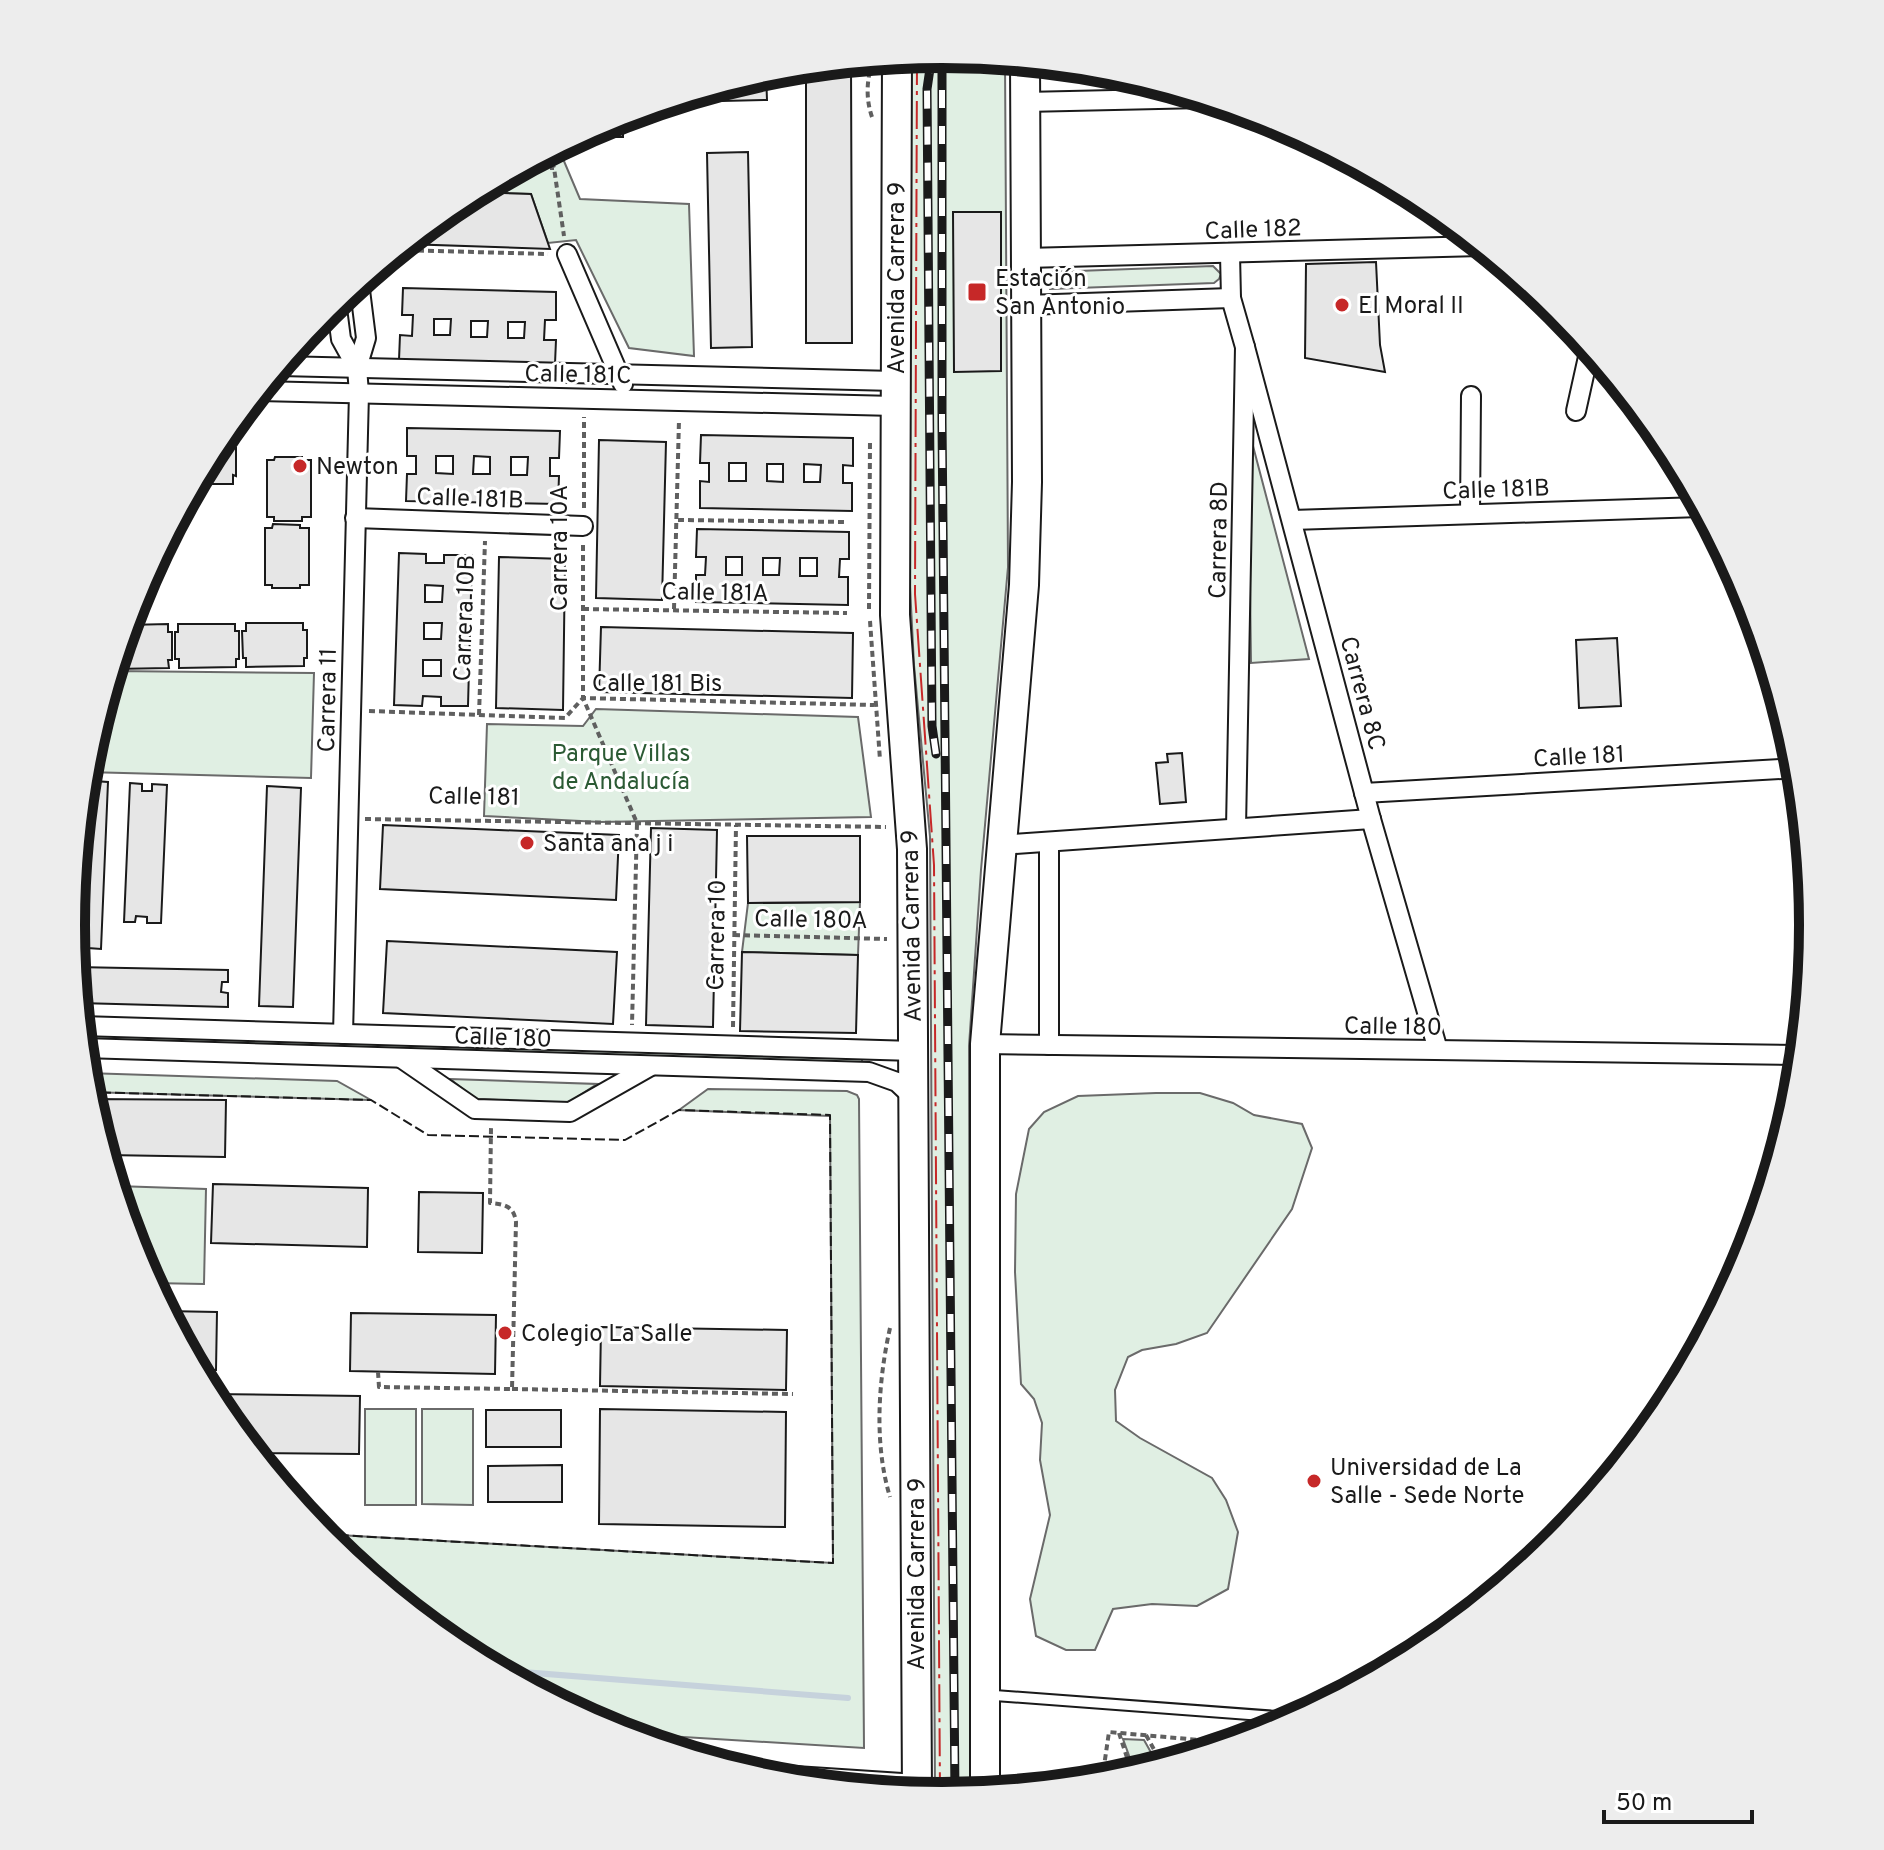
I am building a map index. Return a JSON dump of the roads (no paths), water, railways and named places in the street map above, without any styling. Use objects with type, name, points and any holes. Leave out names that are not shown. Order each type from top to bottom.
[{"type":"main road","name":"Avenida Carrera 9","points":[[897,70],[887,398],[895,615],[912,849],[917,1781]]},
{"type":"main road","points":[[985,1780],[985,1044],[1024,585],[1027,482],[1025,72]]},
{"type":"street","points":[[1025,102],[1170,99]]},
{"type":"street","name":"Calle 182","points":[[1026,258],[1466,246]]},
{"type":"street","points":[[567,254],[630,400]]},
{"type":"street","name":"Carrera 8D","points":[[1230,254],[1231,298],[1245,347],[1236,828]]},
{"type":"street","name":"Carrera 11","points":[[343,1034],[359,393],[357,368],[366,338],[361,296]]},
{"type":"street","points":[[1026,305],[1231,298]]},
{"type":"street","name":"Carrera 11","points":[[338,317],[341,339],[357,368]]},
{"type":"street","name":"Carrera 8C","points":[[1245,347],[1371,819],[1438,1050]]},
{"type":"street","points":[[1576,411],[1587,361]]},
{"type":"street","name":"Calle 181C","points":[[293,366],[619,374],[887,398]]},
{"type":"street","name":"Calle 181C","points":[[272,391],[680,401],[887,398]]},
{"type":"street","points":[[1470,514],[1471,396]]},
{"type":"street","name":"Calle 181B","points":[[1292,520],[1690,507]]},
{"type":"street","name":"Calle 181B","points":[[355,518],[583,526]]},
{"type":"street","name":"Calle 181","points":[[1364,793],[1785,769]]},
{"type":"street","points":[[1000,845],[1371,819]]},
{"type":"street","points":[[1049,842],[1049,1045]]},
{"type":"street","name":"Calle 180","points":[[91,1026],[914,1051]]},
{"type":"street","name":"Calle 180","points":[[985,1044],[1789,1055]]},
{"type":"street","name":"Calle 180","points":[[94,1048],[869,1072],[897,1082],[914,1098]]},
{"type":"street","points":[[401,1058],[475,1109],[570,1112],[653,1065]]},
{"type":"lane","points":[[985,1694],[1272,1716]]},
{"type":"waterway","points":[[522,1672],[848,1698]]},
{"type":"railway","points":[[930,68],[927,89],[932,726],[936,754]]},
{"type":"railway","points":[[942,68],[942,422],[955,1782]]},
{"type":"place","name":"Estación San Antonio","points":[[977,292]]},
{"type":"place","name":"El Moral II","points":[[1342,305]]},
{"type":"place","name":"Newton","points":[[300,466]]},
{"type":"place","name":"Santa ana j i","points":[[527,843]]},
{"type":"place","name":"Colegio La Salle","points":[[505,1333]]},
{"type":"place","name":"Universidad de La Salle - Sede Norte","points":[[1314,1481]]},
{"type":"park label","name":"Parque Villas de Andalucía","points":[[621,767]]}]
